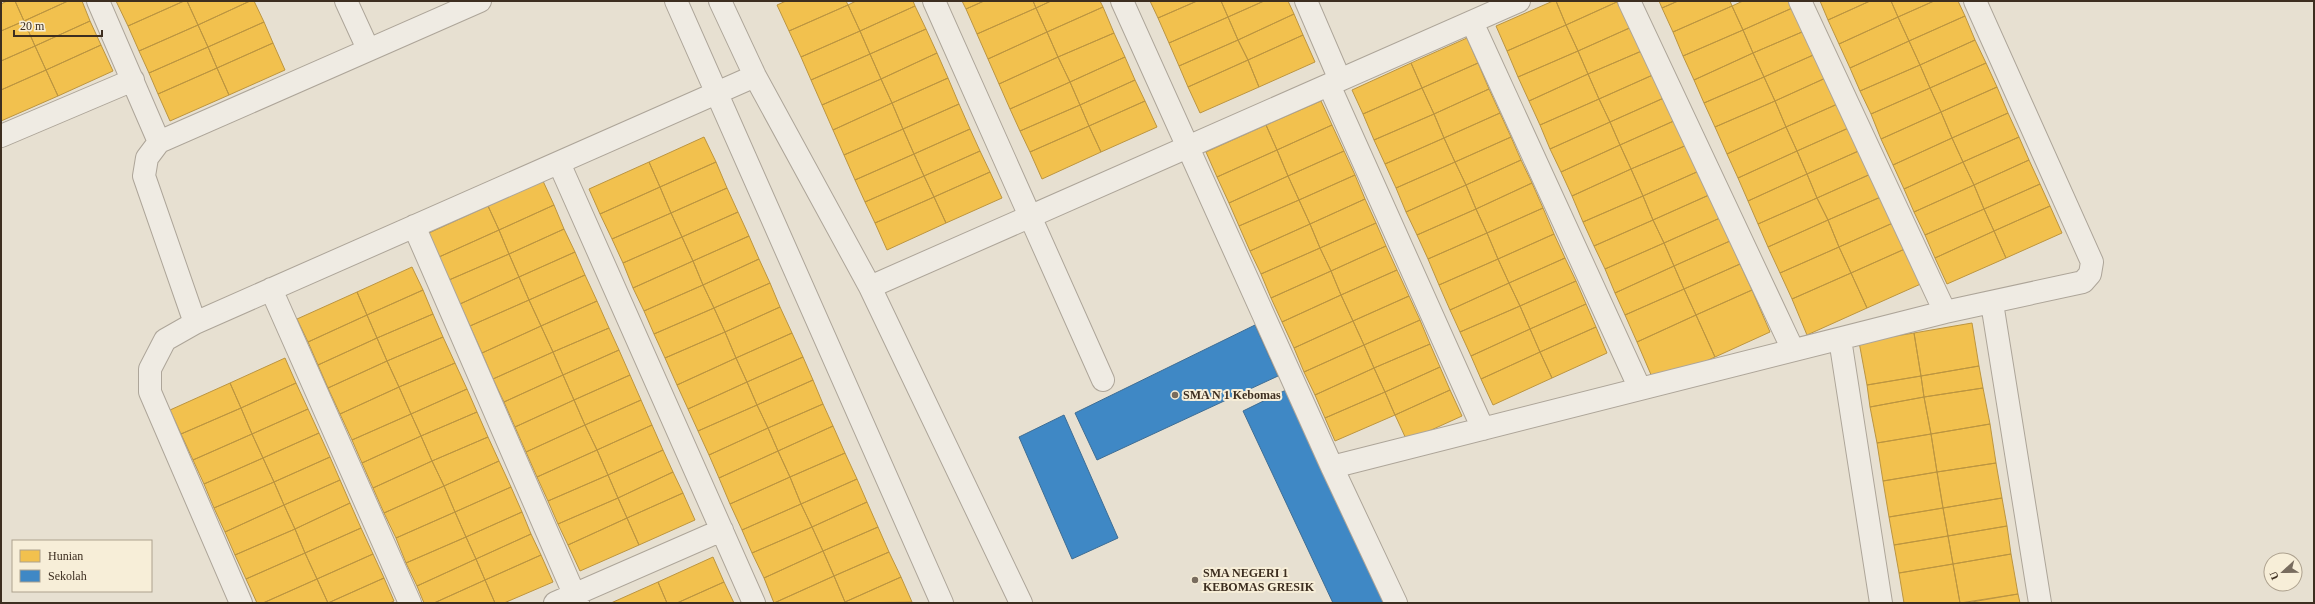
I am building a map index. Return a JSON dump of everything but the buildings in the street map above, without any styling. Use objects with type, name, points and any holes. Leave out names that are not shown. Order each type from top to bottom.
[{"type":"street","points":[[98,1],[134,80],[158,142]]},
{"type":"street","points":[[346,1],[368,49]]},
{"type":"street","points":[[195,323],[144,176],[147,158],[158,142],[480,1]]},
{"type":"street","points":[[676,1],[942,603]]},
{"type":"street","points":[[720,1],[755,76],[870,287],[1021,603]]},
{"type":"street","points":[[934,1],[1103,380]]},
{"type":"street","points":[[1122,1],[1332,467],[1396,603]]},
{"type":"street","points":[[1306,1],[1335,82],[1483,429]]},
{"type":"street","points":[[870,287],[1472,22],[1492,6],[1519,1]]},
{"type":"street","points":[[1629,1],[1793,350]]},
{"type":"street","points":[[1800,1],[1945,312]]},
{"type":"street","points":[[1332,467],[1945,312],[2083,282],[2090,274],[2092,262],[1975,1]]},
{"type":"street","points":[[1472,22],[1640,389]]},
{"type":"street","points":[[241,603],[150,392],[150,369],[165,340],[195,323],[755,76]]},
{"type":"street","points":[[1,136],[134,80]]},
{"type":"street","points":[[559,162],[754,603]]},
{"type":"street","points":[[414,226],[569,600],[722,530]]},
{"type":"street","points":[[271,289],[410,603]]},
{"type":"street","points":[[1992,303],[2040,603]]},
{"type":"street","points":[[1840,339],[1881,603]]},
{"type":"place","name":"SMA N 1 Kebomas","points":[[1175,395]]},
{"type":"place","name":"SMA NEGERI 1 KEBOMAS GRESIK","points":[[1195,580]]}]
